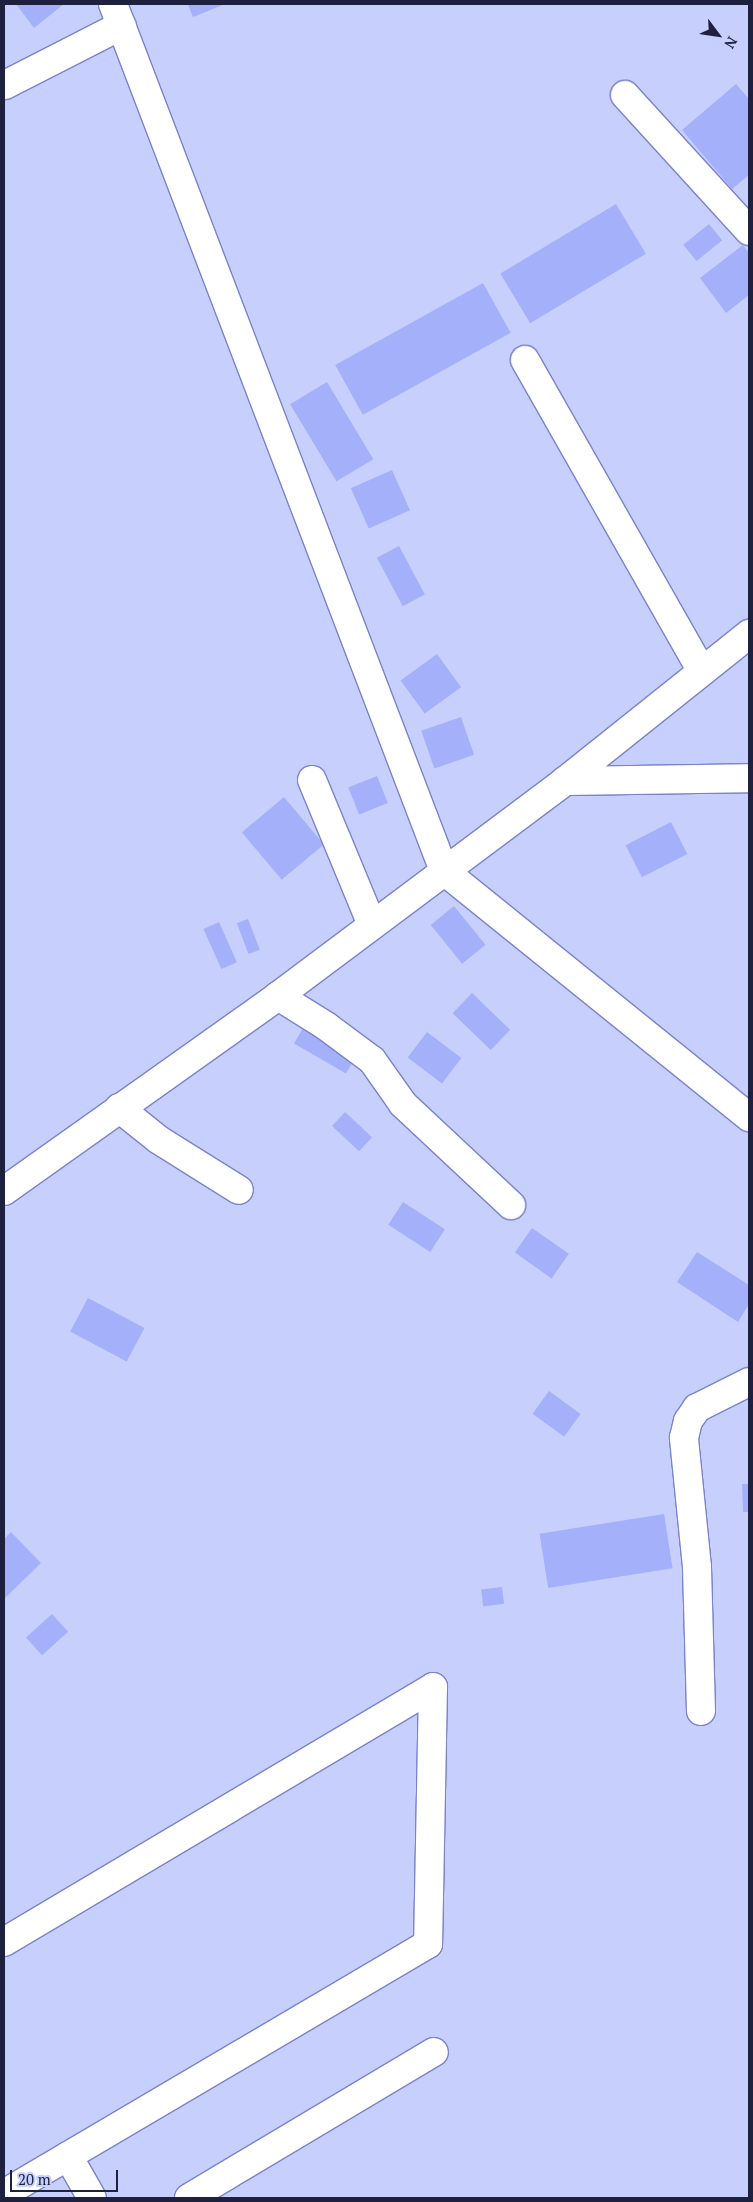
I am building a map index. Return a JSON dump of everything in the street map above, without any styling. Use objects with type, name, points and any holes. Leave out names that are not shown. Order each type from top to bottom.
[{"type":"street","points":[[5,85],[117,15],[444,871],[749,1117]]},
{"type":"street","points":[[626,95],[749,231]]},
{"type":"street","points":[[525,360],[702,671]]},
{"type":"street","points":[[4,1191],[278,996],[565,781],[749,634]]},
{"type":"street","points":[[565,781],[749,778]]},
{"type":"street","points":[[312,780],[372,925]]},
{"type":"street","points":[[278,996],[326,1026],[372,1060],[403,1104],[511,1204]]},
{"type":"street","points":[[119,1108],[160,1140],[240,1190]]},
{"type":"street","points":[[701,1711],[697,1567],[684,1438],[688,1421],[697,1408],[749,1382]]},
{"type":"street","points":[[4,1942],[433,1687],[428,1944],[4,2194]]},
{"type":"street","points":[[189,2198],[434,2052]]},
{"type":"street","points":[[68,2156],[92,2198]]},
{"type":"building","points":[[16,4],[64,4],[34,28]]},
{"type":"building","points":[[192,4],[225,4],[193,17],[188,5]]},
{"type":"building","points":[[736,84],[749,99],[749,175],[732,189],[682,130]]},
{"type":"building","points":[[616,204],[646,254],[530,323],[500,274]]},
{"type":"building","points":[[709,224],[722,240],[697,261],[683,245]]},
{"type":"building","points":[[743,245],[749,253],[749,295],[726,313],[700,278]]},
{"type":"building","points":[[483,283],[511,333],[363,415],[335,365]]},
{"type":"building","points":[[327,382],[373,459],[336,481],[290,404]]},
{"type":"building","points":[[392,470],[410,510],[369,528],[351,488]]},
{"type":"building","points":[[399,546],[425,595],[403,606],[377,558]]},
{"type":"building","points":[[437,654],[461,687],[425,714],[401,680]]},
{"type":"building","points":[[461,717],[474,755],[434,768],[421,731]]},
{"type":"building","points":[[377,776],[388,803],[359,815],[348,788]]},
{"type":"building","points":[[284,797],[324,844],[282,880],[242,832]]},
{"type":"building","points":[[671,822],[687,854],[642,877],[626,845]]},
{"type":"building","points":[[454,906],[485,945],[462,964],[431,925]]},
{"type":"building","points":[[248,919],[260,950],[249,954],[237,923]]},
{"type":"building","points":[[219,922],[237,962],[221,969],[203,929]]},
{"type":"building","points":[[472,993],[510,1030],[491,1050],[453,1013]]},
{"type":"building","points":[[303,1028],[355,1058],[346,1074],[294,1044]]},
{"type":"building","points":[[427,1032],[461,1058],[442,1083],[408,1058]]},
{"type":"building","points":[[345,1112],[372,1137],[359,1151],[332,1126]]},
{"type":"building","points":[[403,1202],[445,1229],[430,1252],[388,1225]]},
{"type":"building","points":[[532,1228],[569,1254],[552,1278],[515,1253]]},
{"type":"building","points":[[697,1252],[749,1285],[749,1304],[738,1322],[677,1282]]},
{"type":"building","points":[[88,1298],[145,1328],[127,1362],[70,1332]]},
{"type":"building","points":[[549,1391],[581,1414],[564,1437],[533,1414]]},
{"type":"building","points":[[742,1484],[749,1484],[749,1512],[743,1512]]},
{"type":"building","points":[[664,1514],[673,1568],[548,1588],[540,1534]]},
{"type":"building","points":[[11,1532],[41,1563],[4,1599],[4,1539]]},
{"type":"building","points":[[502,1587],[504,1604],[483,1606],[481,1590]]},
{"type":"building","points":[[52,1614],[68,1632],[42,1655],[26,1637]]}]
